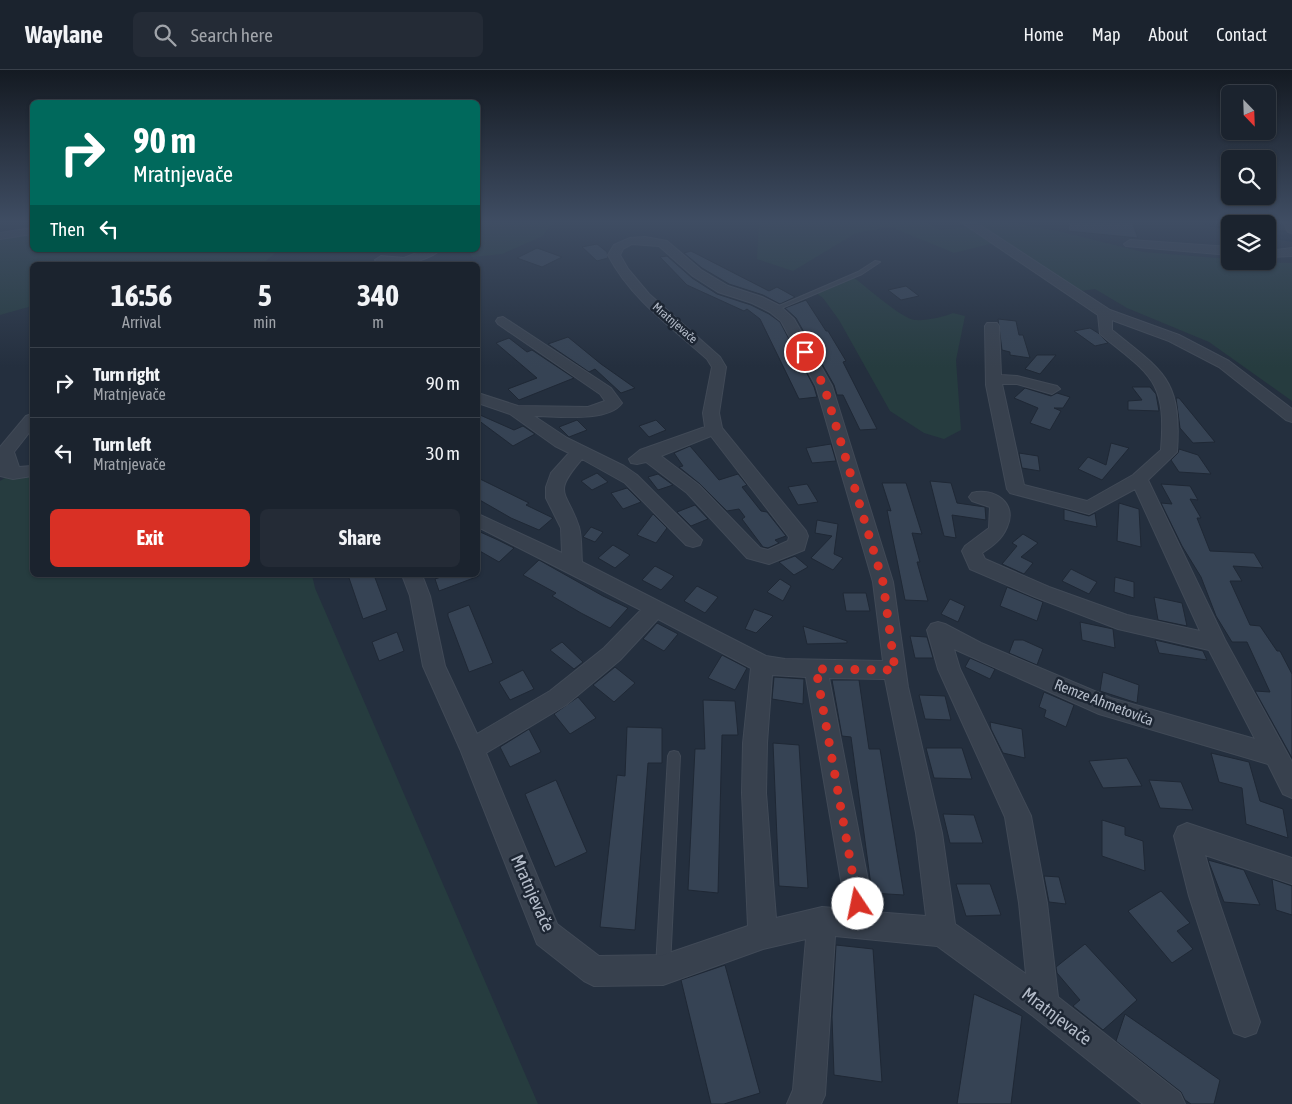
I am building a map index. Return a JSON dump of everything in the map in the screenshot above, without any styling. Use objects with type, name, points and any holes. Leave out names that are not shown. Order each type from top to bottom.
[{"type":"street","name":"Mratnjevače","points":[[622,270],[639,291],[713,357],[719,367],[712,413],[714,429]]},
{"type":"street","name":"Mratnjevače","points":[[694,270],[723,289],[757,300],[775,309],[787,319],[824,386],[883,582],[895,670],[930,833],[942,932]]},
{"type":"street","points":[[1040,270],[1105,313],[1174,338],[1217,360],[1292,417]]},
{"type":"street","points":[[992,326],[995,379],[1016,489],[1090,508],[1139,479],[1169,452],[1172,426],[1162,382],[1146,363],[1105,331],[1105,313]]},
{"type":"street","points":[[480,399],[516,411],[588,412],[601,410],[614,403],[606,391],[503,321]]},
{"type":"street","points":[[995,379],[1017,380],[1052,389]]},
{"type":"street","points":[[516,411],[535,426],[579,452],[618,470],[631,479],[693,540]]},
{"type":"street","points":[[30,421],[5,452],[4,475],[30,471]]},
{"type":"street","points":[[618,470],[646,454],[714,429],[799,536],[797,545],[769,557],[754,553],[693,489],[664,465],[646,454]]},
{"type":"street","points":[[573,566],[570,528],[555,498],[554,488],[557,477],[579,452]]},
{"type":"street","name":"Remze Ahmetovića","points":[[1139,479],[1216,643],[1287,773]]},
{"type":"street","points":[[978,497],[988,498],[999,504],[1002,519],[997,532],[972,551],[977,564],[1042,592],[1125,623],[1216,643]]},
{"type":"street","points":[[480,521],[573,566],[654,610],[762,664],[785,668],[895,670]]},
{"type":"street","name":"Mratnjevače","points":[[413,577],[420,596],[434,666],[472,749],[547,934],[594,971],[663,970],[763,935],[822,921],[862,923],[942,932],[1044,1005],[1169,1104]]},
{"type":"street","points":[[472,749],[558,698],[612,654],[654,610]]},
{"type":"street","name":"Remze Ahmetovića","points":[[1044,1005],[1033,904],[1018,816],[949,669],[938,630],[973,649],[1107,707],[1287,773]]},
{"type":"street","points":[[762,664],[756,725],[754,793],[763,935]]},
{"type":"street","points":[[816,669],[862,923]]},
{"type":"street","points":[[1245,1022],[1203,896],[1187,836],[1292,871]]},
{"type":"street","points":[[803,1104],[809,1094],[822,921]]},
{"type":"lane","points":[[775,309],[864,270]]},
{"type":"lane","points":[[663,970],[674,756]]},
{"type":"green space","points":[[0,270],[30,270],[30,307],[0,315]]},
{"type":"green space","points":[[1040,270],[1292,270],[1292,401],[1209,342],[1127,308],[1095,289],[1073,292]]},
{"type":"green space","points":[[852,276],[901,314],[909,318],[924,320],[953,313],[965,316],[956,360],[961,430],[944,439],[924,433],[890,411],[839,320],[823,298],[815,292]]},
{"type":"green space","points":[[30,470],[30,577],[312,577],[315,588],[538,1104],[0,1104],[0,481],[13,473]]},
{"type":"building","points":[[673,270],[683,270],[717,294],[751,305],[780,322],[814,387],[817,397],[799,399],[760,319],[747,309],[744,311],[687,285]]},
{"type":"building","points":[[706,270],[729,270],[769,291],[777,287],[795,297],[780,304],[763,295],[729,284]]},
{"type":"building","points":[[906,286],[919,296],[901,300],[888,290]]},
{"type":"building","points":[[806,300],[846,361],[843,362],[877,429],[860,430],[843,395],[837,395],[834,385],[796,318],[785,308]]},
{"type":"building","points":[[998,319],[1016,321],[1019,335],[1023,335],[1030,358],[1010,355],[1010,352],[1002,350]]},
{"type":"building","points":[[1090,328],[1108,343],[1095,346],[1074,331]]},
{"type":"building","points":[[568,337],[635,388],[621,393],[595,369],[589,372],[548,344]]},
{"type":"building","points":[[509,338],[527,352],[532,350],[574,378],[519,400],[508,389],[537,378],[496,343]]},
{"type":"building","points":[[1037,355],[1056,355],[1040,374],[1025,369]]},
{"type":"building","points":[[1132,387],[1150,387],[1156,394],[1159,411],[1128,410],[1128,401],[1142,400]]},
{"type":"building","points":[[1025,388],[1051,396],[1057,393],[1070,397],[1063,408],[1054,408],[1061,411],[1050,430],[1030,423],[1038,408],[1014,398]]},
{"type":"building","points":[[1176,398],[1179,398],[1215,442],[1193,443],[1180,428]]},
{"type":"building","points":[[480,415],[514,430],[523,426],[535,434],[513,446],[480,421]]},
{"type":"building","points":[[577,420],[587,430],[569,437],[559,427]]},
{"type":"building","points":[[656,420],[666,430],[649,437],[639,426]]},
{"type":"building","points":[[1111,443],[1129,448],[1102,480],[1078,469],[1088,457],[1106,465]]},
{"type":"building","points":[[831,444],[836,461],[812,463],[806,448]]},
{"type":"building","points":[[690,446],[719,480],[738,474],[747,485],[742,487],[761,511],[767,512],[786,536],[775,540],[779,543],[768,548],[763,547],[742,519],[745,517],[739,509],[727,511],[700,484],[679,467],[683,466],[674,453]]},
{"type":"building","points":[[1179,449],[1198,455],[1211,474],[1179,472],[1171,460],[1178,453]]},
{"type":"building","points":[[1019,453],[1038,456],[1040,471],[1022,468]]},
{"type":"building","points":[[597,473],[608,482],[592,490],[581,481]]},
{"type":"building","points":[[658,474],[673,485],[658,490],[648,477]]},
{"type":"building","points":[[480,479],[529,503],[526,505],[553,518],[539,530],[511,518],[480,500]]},
{"type":"building","points":[[930,481],[951,483],[957,503],[985,507],[986,520],[952,515],[956,538],[944,536]]},
{"type":"building","points":[[882,483],[906,483],[922,534],[912,533],[920,562],[917,562],[928,601],[905,600],[887,510],[891,511]]},
{"type":"building","points":[[807,484],[818,502],[798,505],[788,487]]},
{"type":"building","points":[[1161,484],[1190,486],[1198,500],[1190,499],[1201,518],[1197,518],[1210,551],[1254,553],[1263,568],[1233,566],[1242,581],[1230,581],[1250,625],[1260,626],[1277,651],[1280,651],[1292,674],[1292,758],[1255,691],[1270,692],[1247,642],[1232,642],[1216,616],[1201,577],[1182,546],[1161,503],[1172,504]]},
{"type":"building","points":[[627,488],[641,502],[623,509],[611,493]]},
{"type":"building","points":[[1119,503],[1139,509],[1141,547],[1117,541]]},
{"type":"building","points":[[695,505],[708,519],[691,526],[677,512]]},
{"type":"building","points":[[1064,509],[1089,516],[1095,513],[1097,527],[1064,520]]},
{"type":"building","points":[[653,514],[667,528],[656,543],[637,535]]},
{"type":"building","points":[[817,520],[838,524],[834,554],[843,558],[833,570],[811,558],[832,536],[815,533]]},
{"type":"building","points":[[591,527],[603,532],[595,542],[583,537]]},
{"type":"building","points":[[480,532],[514,548],[499,562],[480,551]]},
{"type":"building","points":[[1023,534],[1038,543],[1021,557],[1033,563],[1024,574],[1002,564],[1017,546],[1012,543]]},
{"type":"building","points":[[613,545],[630,555],[615,568],[598,558]]},
{"type":"building","points":[[795,556],[808,567],[794,575],[779,562]]},
{"type":"building","points":[[539,560],[628,608],[610,628],[581,613],[552,596],[556,593],[523,575]]},
{"type":"building","points":[[655,566],[674,576],[661,590],[642,580]]},
{"type":"building","points":[[1071,569],[1097,582],[1089,594],[1062,581]]},
{"type":"building","points":[[349,577],[375,577],[387,610],[363,619]]},
{"type":"building","points":[[441,577],[476,577],[439,591],[435,579]]},
{"type":"building","points":[[1115,577],[1134,582],[1134,598],[1114,592]]},
{"type":"building","points":[[780,579],[791,586],[783,601],[767,592]]},
{"type":"building","points":[[697,586],[718,597],[705,613],[684,601]]},
{"type":"building","points":[[1007,587],[1043,602],[1037,621],[1000,606]]},
{"type":"building","points":[[843,593],[866,593],[870,611],[846,611]]},
{"type":"building","points":[[1154,597],[1182,603],[1187,626],[1158,620]]},
{"type":"building","points":[[950,599],[965,606],[958,622],[941,614]]},
{"type":"building","points":[[469,605],[493,663],[469,672],[448,613]]},
{"type":"building","points":[[754,609],[773,616],[756,633],[745,629]]},
{"type":"building","points":[[1080,622],[1113,629],[1115,648],[1082,640]]},
{"type":"building","points":[[657,623],[678,634],[664,651],[643,639]]},
{"type":"building","points":[[803,626],[847,641],[847,643],[807,644]]},
{"type":"building","points":[[397,632],[404,651],[379,661],[372,642]]},
{"type":"building","points":[[910,636],[927,637],[933,658],[915,658]]},
{"type":"building","points":[[1014,640],[1023,640],[1043,649],[1037,665],[1009,653]]},
{"type":"building","points":[[1155,640],[1203,651],[1207,660],[1159,653]]},
{"type":"building","points":[[562,642],[583,662],[574,669],[550,650]]},
{"type":"building","points":[[722,655],[747,668],[735,690],[708,678]]},
{"type":"building","points":[[970,658],[995,669],[990,679],[965,667]]},
{"type":"building","points":[[615,667],[635,683],[614,702],[593,685]]},
{"type":"building","points":[[523,670],[534,689],[510,700],[499,682]]},
{"type":"building","points":[[1103,672],[1139,685],[1137,703],[1100,691]]},
{"type":"building","points":[[774,677],[804,679],[803,704],[772,699]]},
{"type":"building","points":[[832,680],[859,680],[869,749],[880,749],[904,895],[872,893],[851,737],[842,736]]},
{"type":"building","points":[[1044,692],[1074,705],[1066,727],[1044,717],[1046,710],[1039,707]]},
{"type":"building","points":[[919,695],[945,696],[951,720],[925,719]]},
{"type":"building","points":[[578,697],[596,718],[570,734],[554,714]]},
{"type":"building","points":[[703,700],[735,701],[738,735],[722,735],[718,893],[688,890],[695,749],[705,749]]},
{"type":"building","points":[[990,722],[1022,729],[1025,758],[1003,753],[991,729]]},
{"type":"building","points":[[627,727],[662,728],[662,763],[648,763],[635,930],[600,927],[617,775],[625,776]]},
{"type":"building","points":[[529,729],[541,752],[510,767],[500,747]]},
{"type":"building","points":[[773,743],[799,745],[808,888],[779,886]]},
{"type":"building","points":[[926,748],[962,748],[972,779],[934,778]]},
{"type":"building","points":[[1211,753],[1249,762],[1260,801],[1283,809],[1288,838],[1246,824],[1242,788],[1219,782]]},
{"type":"building","points":[[1127,758],[1142,786],[1103,788],[1089,761]]},
{"type":"building","points":[[556,780],[587,852],[555,867],[525,794]]},
{"type":"building","points":[[1149,780],[1181,782],[1193,810],[1160,808]]},
{"type":"building","points":[[943,814],[974,815],[983,843],[950,843]]},
{"type":"building","points":[[1102,820],[1125,827],[1125,835],[1143,841],[1145,871],[1102,856]]},
{"type":"building","points":[[1208,860],[1244,870],[1260,905],[1224,902]]},
{"type":"building","points":[[1044,876],[1059,877],[1066,904],[1049,902]]},
{"type":"building","points":[[1272,879],[1292,886],[1292,915],[1276,910]]},
{"type":"building","points":[[956,884],[990,884],[1001,915],[966,916]]},
{"type":"building","points":[[1161,891],[1190,923],[1177,931],[1193,949],[1172,963],[1128,911]]},
{"type":"building","points":[[1085,944],[1137,1000],[1103,1030],[1073,1006],[1080,1000],[1057,973],[1056,967]]},
{"type":"building","points":[[836,945],[873,949],[882,1082],[834,1075],[832,1017]]},
{"type":"building","points":[[725,965],[760,1093],[724,1104],[711,1104],[681,980]]},
{"type":"building","points":[[974,994],[1022,1016],[1011,1104],[957,1104]]},
{"type":"building","points":[[1125,1014],[1220,1080],[1214,1104],[1191,1104],[1185,1100],[1181,1092],[1116,1041]]},
{"type":"route","points":[[805,352],[824,386],[854,480],[883,582],[895,670],[816,669],[858,904]]}]
